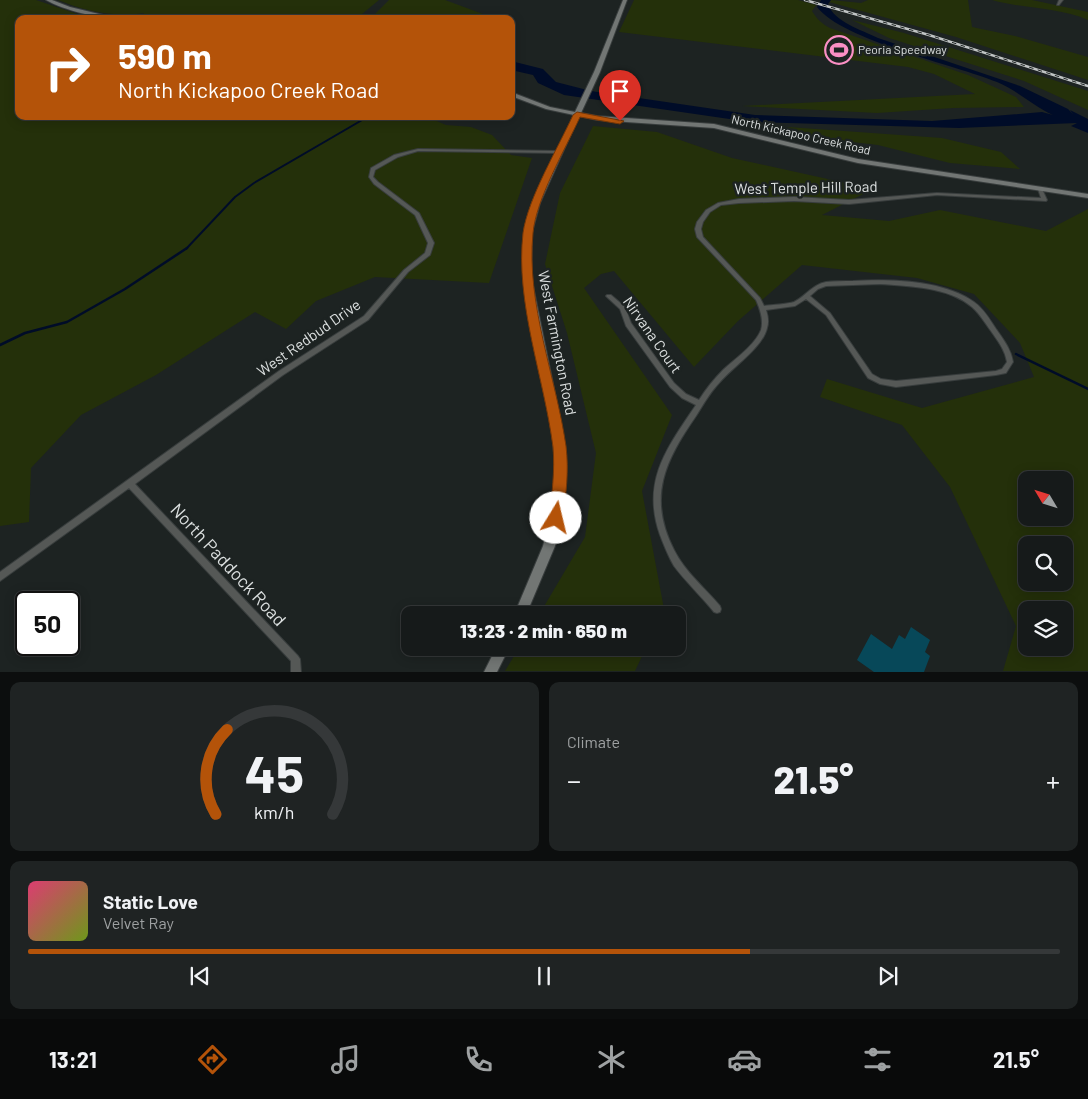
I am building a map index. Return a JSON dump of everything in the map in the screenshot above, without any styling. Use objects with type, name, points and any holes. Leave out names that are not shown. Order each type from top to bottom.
[{"type":"main road","points":[[48,0],[69,8],[100,15]]},
{"type":"main road","name":"West Farmington Road","points":[[524,606],[549,546],[558,506],[560,486],[558,434],[526,268],[528,236],[533,213],[597,72],[625,0]]},
{"type":"main road","name":"North Kickapoo Creek Road","points":[[515,96],[538,105],[579,111],[613,121],[689,124],[723,128],[858,161],[1088,196]]},
{"type":"main road","points":[[490,672],[499,656]]},
{"type":"street","name":"West Redbud Drive","points":[[0,577],[281,373],[366,318],[406,271],[428,254],[431,243],[417,214],[376,183],[372,177],[373,169],[380,163],[418,150],[560,152]]},
{"type":"street","name":"West Temple Hill Road","points":[[763,308],[752,290],[710,251],[700,237],[698,229],[703,216],[720,204],[739,201],[794,199],[857,202],[938,194],[1044,200],[1040,189]]},
{"type":"street","points":[[716,609],[683,572],[668,548],[656,505],[661,466],[717,380],[763,331],[765,324],[763,308],[790,306],[807,297],[820,286],[834,283],[901,284],[954,294],[977,308],[1007,350],[1010,362],[1004,371],[996,373],[896,384],[880,382],[867,372],[828,314],[807,297]]},
{"type":"street","name":"Nirvana Court","points":[[609,296],[623,308],[628,324],[672,386],[684,396],[700,404]]},
{"type":"street","name":"North Paddock Road","points":[[130,484],[295,659],[296,672]]},
{"type":"green space","points":[[0,0],[36,0],[80,15],[15,15],[15,120],[434,120],[446,125],[471,127],[492,135],[511,155],[532,158],[489,283],[375,277],[316,301],[286,329],[255,312],[156,375],[81,415],[31,468],[29,522],[0,526]]},
{"type":"green space","points":[[58,0],[379,0],[361,15],[142,15],[144,13],[122,15],[79,7]]},
{"type":"green space","points":[[389,0],[445,0],[486,15],[374,15]]},
{"type":"green space","name":"Peoria Speedway","points":[[634,0],[798,0],[816,5],[812,11],[815,16],[830,28],[968,75],[1016,97],[1024,107],[953,108],[877,113],[742,106],[975,94],[934,74],[908,67],[619,32]]},
{"type":"green space","points":[[831,0],[861,3],[868,0],[968,0],[972,27],[1015,36],[1088,57],[1088,80],[956,37],[829,2]]},
{"type":"green space","points":[[992,0],[1032,0],[1088,12],[1088,20],[1053,10]]},
{"type":"green space","points":[[852,20],[904,33],[1088,91],[1088,110],[1024,81],[889,38]]},
{"type":"green space","points":[[593,126],[657,132],[732,158],[873,189],[822,215],[889,221],[940,210],[1046,231],[1088,209],[1088,671],[1003,671],[1016,626],[950,487],[902,425],[820,397],[827,379],[922,408],[1034,377],[1020,343],[974,294],[917,278],[802,265],[738,321],[694,367],[614,271],[601,274],[584,288],[672,415],[642,491],[663,606],[544,606],[585,537],[596,453],[567,333],[545,264],[560,193]]},
{"type":"green space","points":[[788,127],[942,138],[1001,152],[1020,169],[950,163],[878,145],[783,134]]},
{"type":"green space","points":[[514,656],[642,656],[635,671],[505,671]]},
{"type":"water","points":[[821,0],[831,0],[828,4],[831,10],[849,25],[878,38],[1020,86],[1068,109],[1073,114],[1070,110],[1088,119],[1088,133],[1071,126],[1077,123],[959,128],[750,122],[564,95],[538,83],[533,75],[515,71],[515,62],[543,69],[556,82],[591,91],[755,115],[932,121],[1042,112],[1053,115],[997,82],[874,41],[830,19],[817,7]]},
{"type":"building","points":[[911,627],[930,640],[925,652],[930,656],[924,672],[874,672],[857,660],[871,634],[892,649],[899,635],[905,639]]},
{"type":"waterway","points":[[187,248],[235,197],[254,183],[362,120]]},
{"type":"waterway","points":[[0,345],[25,333],[67,322],[125,289],[187,248]]},
{"type":"waterway","points":[[1016,354],[1088,389]]},
{"type":"railway","points":[[805,0],[929,35],[1088,86]]},
{"type":"place","name":"Peoria Speedway","points":[[839,50]]},
{"type":"route","points":[[556,518],[561,477],[558,434],[527,276],[528,232],[536,203],[577,115],[620,121]]}]
